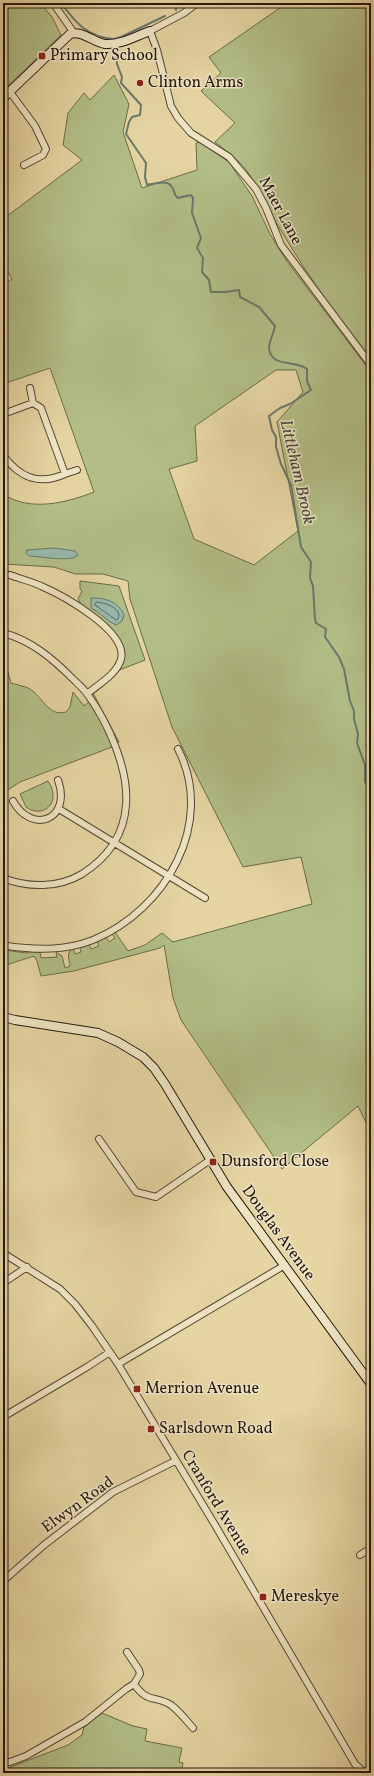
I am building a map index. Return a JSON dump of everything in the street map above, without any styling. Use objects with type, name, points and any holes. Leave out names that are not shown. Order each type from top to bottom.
[{"type":"street","points":[[53,3],[74,33]]},
{"type":"street","points":[[3,98],[70,34],[79,33],[103,44],[114,43],[150,31],[184,13],[197,3]]},
{"type":"street","name":"Maer Lane","points":[[150,31],[157,50],[170,106],[191,133],[228,157],[256,189],[266,208],[280,245],[371,365]]},
{"type":"street","points":[[10,92],[35,126],[46,149],[43,155],[24,165]]},
{"type":"street","points":[[30,388],[33,403],[41,408],[65,474]]},
{"type":"street","points":[[3,414],[33,403]]},
{"type":"street","points":[[3,455],[10,465],[21,474],[33,479],[50,479],[77,470]]},
{"type":"street","points":[[10,575],[40,585],[73,602],[108,629],[120,646],[121,658],[116,669],[87,694]]},
{"type":"street","points":[[3,633],[12,635],[36,648],[58,664],[87,694],[105,724],[115,748],[122,768],[126,790],[126,804],[123,822],[114,844],[94,866],[70,880],[46,885],[22,884],[3,878]]},
{"type":"street","points":[[7,946],[42,950],[63,948],[93,940],[119,927],[139,912],[152,899],[169,876],[182,851],[187,834],[191,806],[189,776],[178,749]]},
{"type":"street","points":[[13,801],[24,816],[33,819],[47,818],[59,809],[62,797],[58,780]]},
{"type":"street","points":[[59,809],[114,844],[205,898]]},
{"type":"street","name":"Douglas Avenue","points":[[3,1017],[98,1033],[132,1049],[148,1063],[163,1081],[210,1160],[250,1220],[371,1384]]},
{"type":"street","points":[[99,1139],[136,1192],[156,1197],[210,1160]]},
{"type":"street","name":"Cranford Avenue","points":[[3,1253],[60,1289],[75,1304],[110,1352],[355,1764],[364,1773]]},
{"type":"street","points":[[118,1364],[285,1266]]},
{"type":"street","points":[[3,1282],[27,1267]]},
{"type":"street","points":[[3,1417],[110,1352]]},
{"type":"street","name":"Elwyn Road","points":[[3,1581],[44,1545],[114,1492],[175,1461]]},
{"type":"street","points":[[360,1555],[371,1548]]},
{"type":"street","points":[[3,1762],[10,1762],[26,1756],[85,1722],[134,1684],[140,1674],[139,1670],[126,1652]]},
{"type":"street","points":[[134,1684],[143,1696],[149,1699],[165,1702],[174,1707],[193,1728]]},
{"type":"green space","points":[[3,3],[40,3],[52,17],[61,35],[3,91]]},
{"type":"green space","points":[[287,3],[371,3],[371,362],[304,267],[278,226],[257,186],[247,171],[236,159],[215,142],[235,123],[201,91],[221,73],[209,57]]},
{"type":"green space","points":[[114,75],[129,104],[123,132],[142,188],[197,170],[196,143],[200,142],[229,162],[252,196],[270,234],[286,260],[371,372],[371,1133],[358,1106],[282,1169],[181,1020],[173,998],[164,945],[160,948],[74,971],[41,976],[34,956],[3,966],[4,950],[27,953],[40,952],[41,958],[57,957],[56,952],[62,956],[65,968],[70,966],[69,952],[73,948],[75,954],[81,952],[80,947],[89,944],[91,949],[99,946],[97,941],[106,937],[109,942],[115,938],[112,934],[115,932],[128,951],[145,945],[162,933],[173,942],[312,904],[301,857],[243,867],[172,727],[130,599],[128,581],[103,574],[75,574],[54,567],[3,564],[3,494],[14,500],[25,503],[48,504],[72,499],[94,492],[50,368],[3,384],[3,285],[12,279],[3,262],[3,219],[82,160],[63,145],[68,113],[84,93],[90,100]],"holes":[[[276,370],[296,370],[303,392],[277,422],[298,531],[254,565],[194,539],[169,469],[197,461],[195,426]]]},
{"type":"green space","points":[[80,581],[119,586],[145,660],[117,671],[124,657],[122,645],[113,632],[82,606],[78,599],[82,591],[80,589]]},
{"type":"green space","points":[[3,655],[11,683],[23,686],[35,692],[50,709],[55,712],[66,712],[70,707],[73,692],[84,706],[89,702],[93,693],[119,742],[112,747],[20,782],[3,793]]},
{"type":"green space","points":[[48,781],[52,789],[53,800],[48,808],[35,811],[26,807],[20,794]]},
{"type":"green space","points":[[102,1713],[133,1726],[147,1729],[145,1741],[182,1748],[179,1762],[183,1763],[181,1773],[6,1773],[8,1768],[68,1745],[82,1735],[84,1727]]},
{"type":"water","points":[[54,548],[75,551],[78,555],[69,559],[62,559],[29,556],[26,553],[27,550]]},
{"type":"water","points":[[91,598],[101,598],[115,604],[122,610],[124,615],[122,621],[116,625],[91,608]]},
{"type":"waterway","name":"Littleham Brook","points":[[61,3],[77,23],[83,28],[96,35],[114,39],[114,41]]},
{"type":"waterway","points":[[175,3],[176,10]]},
{"type":"waterway","points":[[114,39],[165,16]]},
{"type":"waterway","name":"Littleham Brook","points":[[115,45],[117,64],[122,77],[121,83],[141,105],[140,115],[132,117],[126,134],[146,163],[145,177],[147,185],[167,183],[172,187],[175,196],[178,198],[191,195],[193,198],[192,213],[201,238],[197,248],[203,258],[202,272],[209,280],[211,292],[239,290],[240,297],[259,307],[275,326],[269,347],[270,354],[279,361],[297,364],[307,369],[307,381],[311,390],[269,416],[272,430],[276,437],[276,447],[281,464],[291,485],[301,547],[311,562],[310,578],[313,586],[316,623],[326,629],[325,637],[339,657],[344,669],[350,701],[354,711],[354,719],[358,734],[357,743],[365,765],[365,782],[371,790]]},
{"type":"place","name":"Primary School","points":[[42,56]]},
{"type":"place","name":"Clinton Arms","points":[[140,83]]},
{"type":"place","name":"Dunsford Close","points":[[213,1162]]},
{"type":"place","name":"Merrion Avenue","points":[[137,1389]]},
{"type":"place","name":"Sarlsdown Road","points":[[151,1429]]},
{"type":"place","name":"Mereskye","points":[[263,1597]]}]
